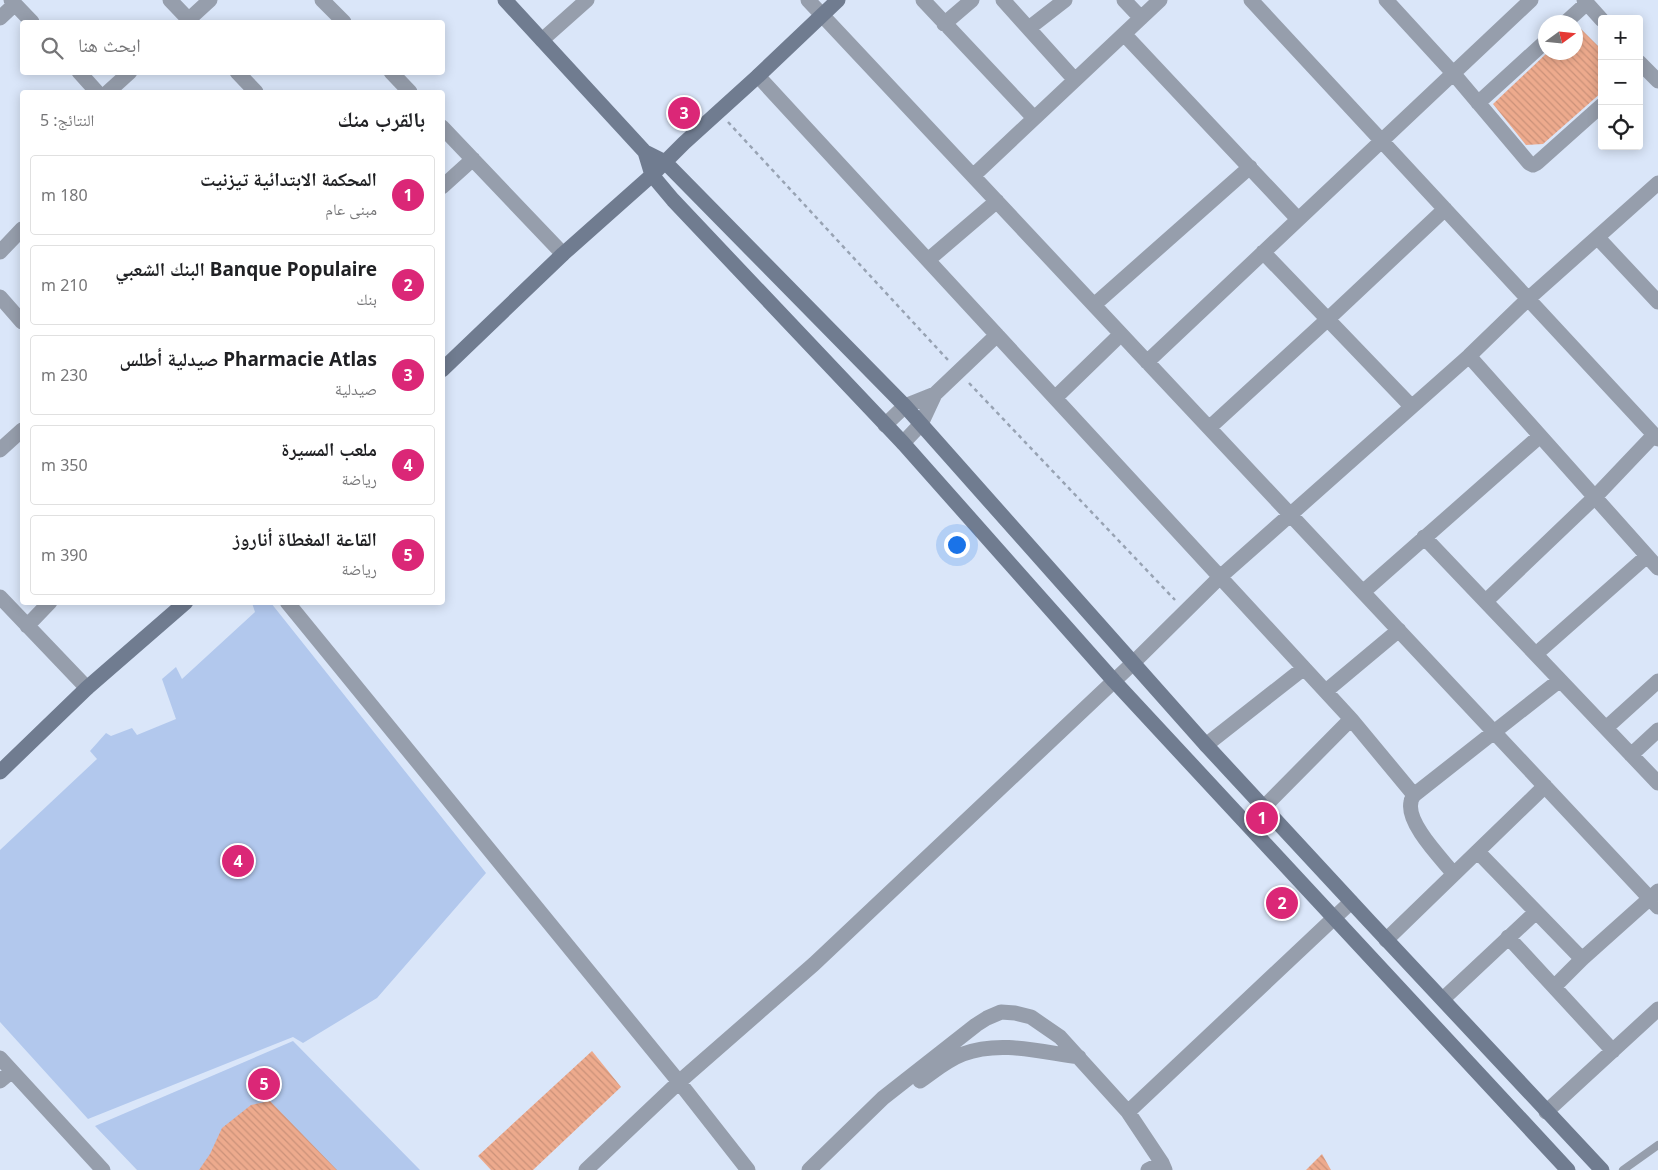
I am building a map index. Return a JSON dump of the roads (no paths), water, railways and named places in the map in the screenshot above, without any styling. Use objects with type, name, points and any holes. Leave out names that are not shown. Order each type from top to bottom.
[{"type":"main road","points":[[505,0],[645,152],[665,162],[905,406],[1132,664],[1516,1080],[1602,1170]]},
{"type":"main road","points":[[445,367],[563,254],[652,175],[838,0]]},
{"type":"main road","points":[[645,152],[652,175],[673,200],[903,443],[1114,680],[1568,1170]]},
{"type":"main road","points":[[0,772],[87,688],[183,605]]},
{"type":"main road","points":[[1500,1096],[1516,1080]]},
{"type":"main road","points":[[1552,1152],[1568,1135]]},
{"type":"street","points":[[170,0],[187,20]]},
{"type":"street","points":[[191,20],[210,0]]},
{"type":"street","points":[[322,0],[342,20]]},
{"type":"street","points":[[542,40],[587,0]]},
{"type":"street","points":[[808,0],[1494,732],[1655,899],[1582,959],[1554,987]]},
{"type":"street","points":[[923,0],[1034,118]]},
{"type":"street","points":[[944,24],[972,0]]},
{"type":"street","points":[[1003,0],[1075,80]]},
{"type":"street","points":[[1029,28],[1065,0]]},
{"type":"street","points":[[1124,0],[1142,18]]},
{"type":"street","points":[[973,176],[1160,0]]},
{"type":"street","points":[[1251,0],[1656,437],[1486,601]]},
{"type":"street","points":[[1386,0],[1453,73],[1529,163],[1533,165],[1538,163],[1598,109]]},
{"type":"street","points":[[1147,362],[1528,1]]},
{"type":"street","points":[[0,18],[13,2],[30,20]]},
{"type":"street","points":[[1573,15],[1586,2],[1598,16]]},
{"type":"street","points":[[1124,34],[1298,219]]},
{"type":"street","points":[[1478,103],[1538,48]]},
{"type":"street","points":[[1643,69],[1658,81]]},
{"type":"street","points":[[82,75],[95,90]]},
{"type":"street","points":[[110,90],[127,75]]},
{"type":"street","points":[[241,75],[254,90]]},
{"type":"street","points":[[394,75],[408,90]]},
{"type":"street","points":[[758,76],[1326,691],[1414,795]]},
{"type":"street","points":[[445,130],[563,254]]},
{"type":"street","points":[[445,184],[473,159]]},
{"type":"street","points":[[1094,305],[1250,167]]},
{"type":"street","points":[[586,1170],[679,1082],[814,964],[1132,664],[1220,577],[1469,356],[1528,299],[1658,183]]},
{"type":"street","points":[[928,260],[996,201]]},
{"type":"street","points":[[1209,428],[1445,209]]},
{"type":"street","points":[[0,252],[20,231]]},
{"type":"street","points":[[1598,238],[1658,302]]},
{"type":"street","points":[[1263,252],[1411,406]]},
{"type":"street","points":[[0,298],[20,320]]},
{"type":"street","points":[[1055,398],[1121,334]]},
{"type":"street","points":[[903,443],[921,424],[935,394],[997,335]]},
{"type":"street","points":[[1469,356],[1658,568]]},
{"type":"street","points":[[885,425],[905,406],[935,394]]},
{"type":"street","points":[[1363,592],[1540,436]]},
{"type":"street","points":[[0,450],[20,438]]},
{"type":"street","points":[[1424,537],[1658,783]]},
{"type":"street","points":[[1536,654],[1647,556]]},
{"type":"street","points":[[0,597],[87,688]]},
{"type":"street","points":[[27,626],[47,605]]},
{"type":"street","points":[[289,605],[679,1082],[748,1170]]},
{"type":"street","points":[[1326,691],[1399,630]]},
{"type":"street","points":[[1206,744],[1304,668]]},
{"type":"street","points":[[1453,873],[1422,834],[1413,817],[1410,803],[1414,795],[1560,680]]},
{"type":"street","points":[[1606,728],[1658,681]]},
{"type":"street","points":[[1264,807],[1351,719]]},
{"type":"street","points":[[1631,755],[1658,730]]},
{"type":"street","points":[[1386,940],[1453,873],[1478,852],[1545,786]]},
{"type":"street","points":[[1478,852],[1582,959]]},
{"type":"street","points":[[1128,1112],[1351,902]]},
{"type":"street","points":[[1443,999],[1536,912]]},
{"type":"street","points":[[1508,937],[1613,1051]]},
{"type":"street","points":[[1546,1112],[1658,1009]]},
{"type":"street","points":[[809,1170],[883,1098],[987,1018],[1001,1012],[1015,1013],[1042,1024],[1060,1037],[1079,1057],[1128,1112],[1163,1166],[1148,1170]]},
{"type":"street","points":[[958,1040],[964,1054]]},
{"type":"street","points":[[883,1098],[898,1098],[943,1065],[964,1054],[987,1049],[1014,1048],[1079,1057]]},
{"type":"street","points":[[0,1058],[103,1170]]},
{"type":"street","points":[[0,1081],[12,1071]]},
{"type":"lane","points":[[1622,1170],[1656,1150]]},
{"type":"place","name":"Pharmacie Atlas صيدلية أطلس","points":[[684,113]]},
{"type":"place","name":"المحكمة الابتدائية تيزنيت","points":[[1262,818]]},
{"type":"place","name":"ملعب المسيرة","points":[[238,861]]},
{"type":"place","name":"Banque Populaire البنك الشعبي","points":[[1282,903]]},
{"type":"place","name":"القاعة المغطاة أناروز","points":[[264,1084]]}]
